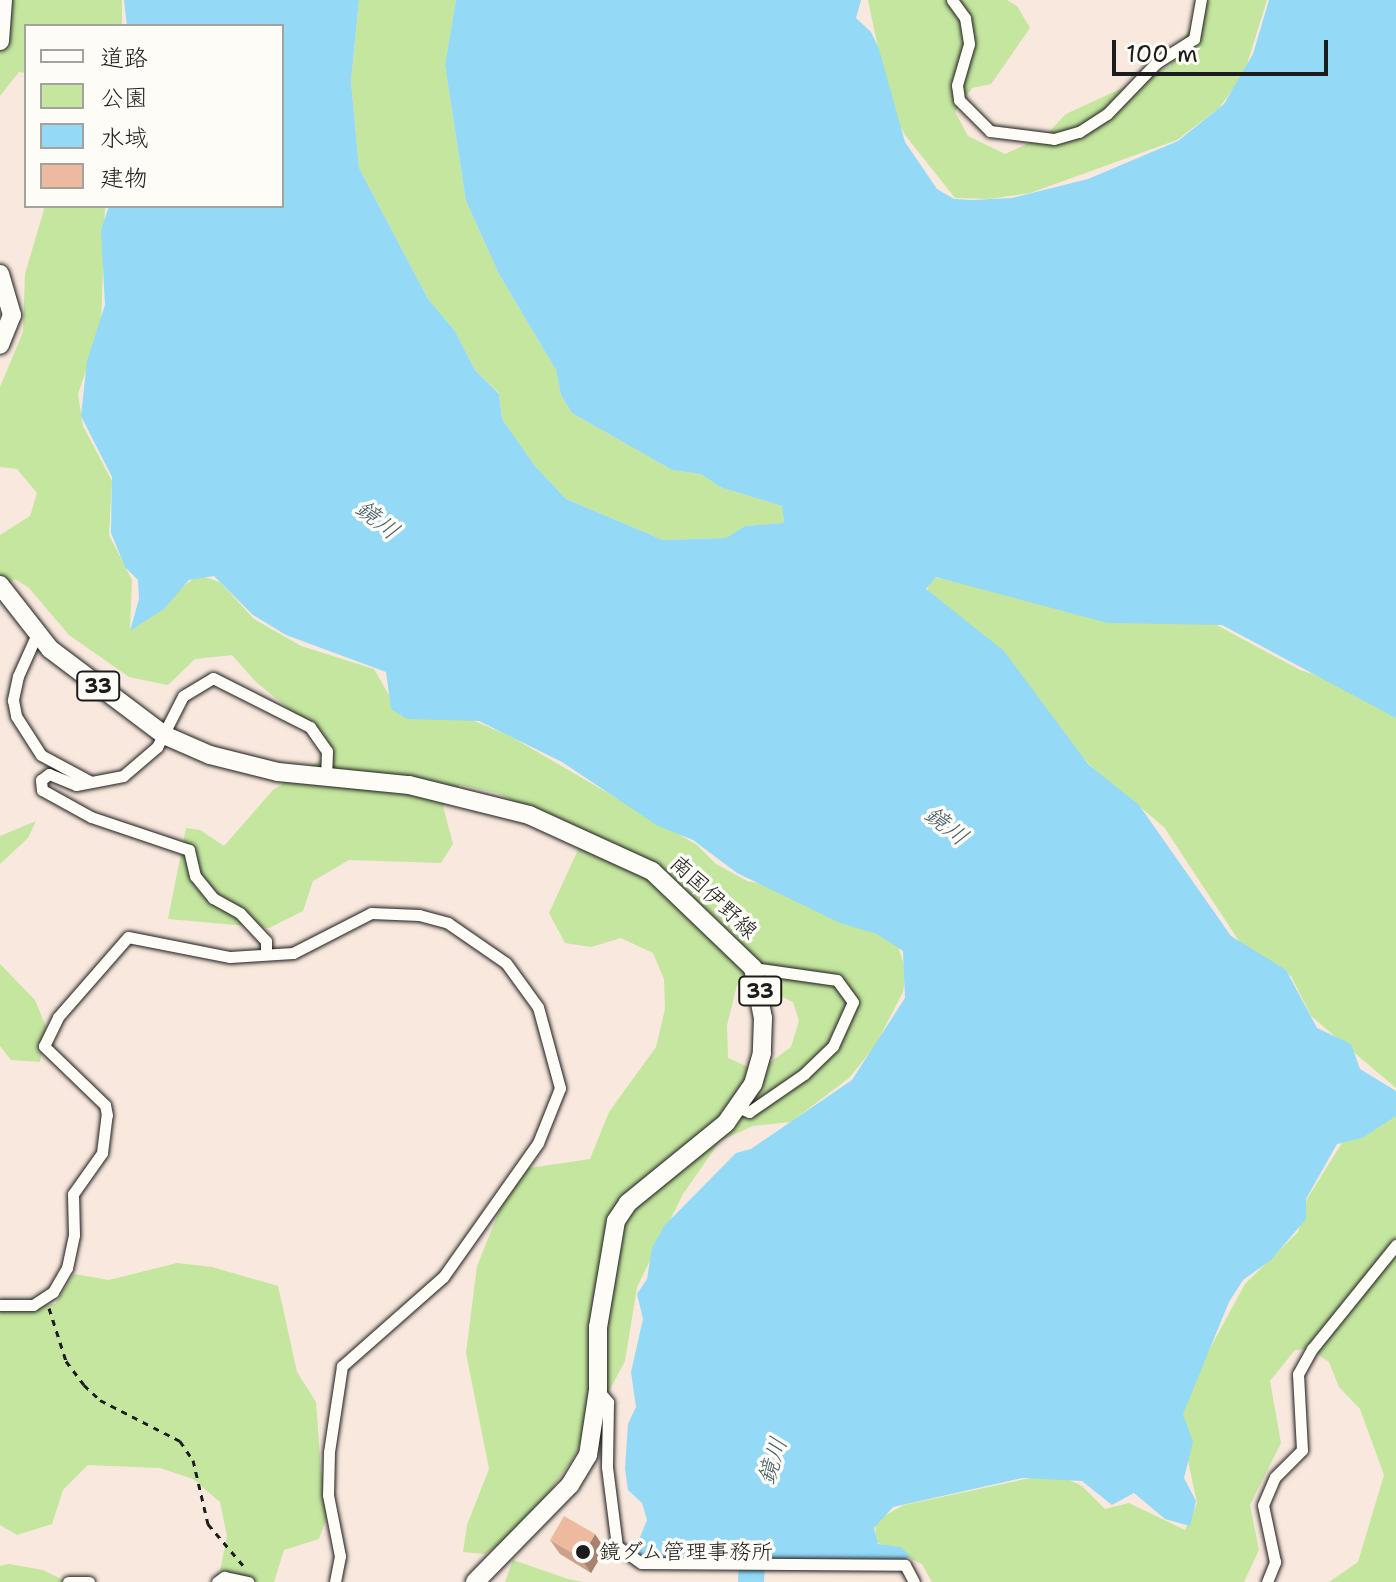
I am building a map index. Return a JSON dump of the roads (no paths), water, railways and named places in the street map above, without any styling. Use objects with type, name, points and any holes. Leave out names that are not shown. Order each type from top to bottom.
[{"type":"main road","points":[[0,41],[3,0]]},
{"type":"main road","points":[[0,274],[12,315],[0,345]]},
{"type":"main road","name":"南国伊野線","points":[[0,585],[36,636],[50,649],[164,735],[244,764],[477,799],[564,830],[652,871],[753,968],[761,993],[762,1053],[740,1108],[628,1203],[616,1221],[598,1327],[598,1390],[588,1455],[570,1485],[475,1582]]},
{"type":"street","points":[[952,0],[965,18],[969,44],[957,85],[959,100],[990,131],[1054,139],[1079,132],[1107,114],[1156,63],[1194,39],[1201,0]]},
{"type":"street","points":[[36,636],[18,676],[13,700],[16,716],[41,755],[89,781]]},
{"type":"street","points":[[266,953],[266,941],[240,913],[213,898],[195,876],[189,850],[91,817],[42,790],[41,780],[49,774],[76,785],[123,776],[164,735],[183,696],[213,678],[227,681],[310,727],[327,751],[326,776]]},
{"type":"street","points":[[0,1305],[33,1305],[47,1296],[67,1268],[74,1235],[73,1194],[102,1153],[107,1137],[105,1105],[44,1046],[58,1017],[128,937],[230,957],[312,948],[371,913],[419,915],[448,923],[506,963],[538,1007],[560,1088],[538,1143],[443,1277],[342,1366],[329,1452],[328,1495],[340,1556],[335,1582]]},
{"type":"street","points":[[740,1108],[749,1112],[804,1074],[833,1046],[853,1002],[837,980],[753,968]]},
{"type":"street","points":[[1267,1582],[1275,1562],[1263,1505],[1275,1477],[1302,1450],[1298,1374],[1312,1349],[1396,1245]]},
{"type":"street","points":[[598,1390],[608,1402],[607,1467],[617,1546],[641,1563],[905,1565],[914,1582]]},
{"type":"street","points":[[217,1582],[224,1577],[251,1582]]},
{"type":"street","points":[[68,1582],[89,1582]]},
{"type":"water","points":[[124,0],[359,0],[351,81],[359,168],[428,299],[455,331],[475,370],[499,394],[502,419],[535,466],[566,499],[663,540],[726,538],[745,526],[784,523],[782,506],[720,487],[701,474],[672,470],[572,413],[561,395],[556,370],[499,274],[466,201],[445,65],[456,0],[861,0],[856,18],[871,32],[879,49],[905,142],[937,189],[954,199],[973,200],[1012,198],[1088,179],[1178,141],[1224,104],[1253,54],[1269,0],[1396,0],[1396,718],[1222,625],[1108,623],[936,577],[926,589],[1004,651],[1088,764],[1139,805],[1231,936],[1286,970],[1317,1028],[1351,1044],[1360,1069],[1396,1091],[1396,1116],[1362,1138],[1337,1144],[1306,1199],[1306,1219],[1271,1260],[1243,1280],[1229,1302],[1183,1414],[1193,1442],[1184,1478],[1196,1501],[1190,1526],[1165,1519],[1134,1493],[1112,1505],[1082,1481],[1023,1478],[893,1507],[874,1528],[878,1544],[901,1547],[910,1556],[904,1560],[642,1558],[634,1552],[647,1520],[642,1503],[628,1490],[625,1469],[628,1424],[636,1407],[631,1372],[643,1319],[637,1294],[647,1279],[652,1248],[664,1226],[736,1153],[751,1149],[852,1080],[905,998],[903,951],[877,934],[840,923],[737,873],[693,840],[658,826],[562,762],[479,721],[407,719],[391,709],[386,672],[286,635],[253,615],[214,576],[189,580],[164,609],[130,631],[139,599],[138,580],[125,567],[111,533],[112,477],[81,416],[87,361],[105,305],[101,230],[108,208],[284,208],[284,24],[127,24]]},
{"type":"waterway","name":"鏡川","points":[[751,1582],[753,1534]]},
{"type":"place","name":"鏡ダム管理事務所","points":[[583,1552]]}]
